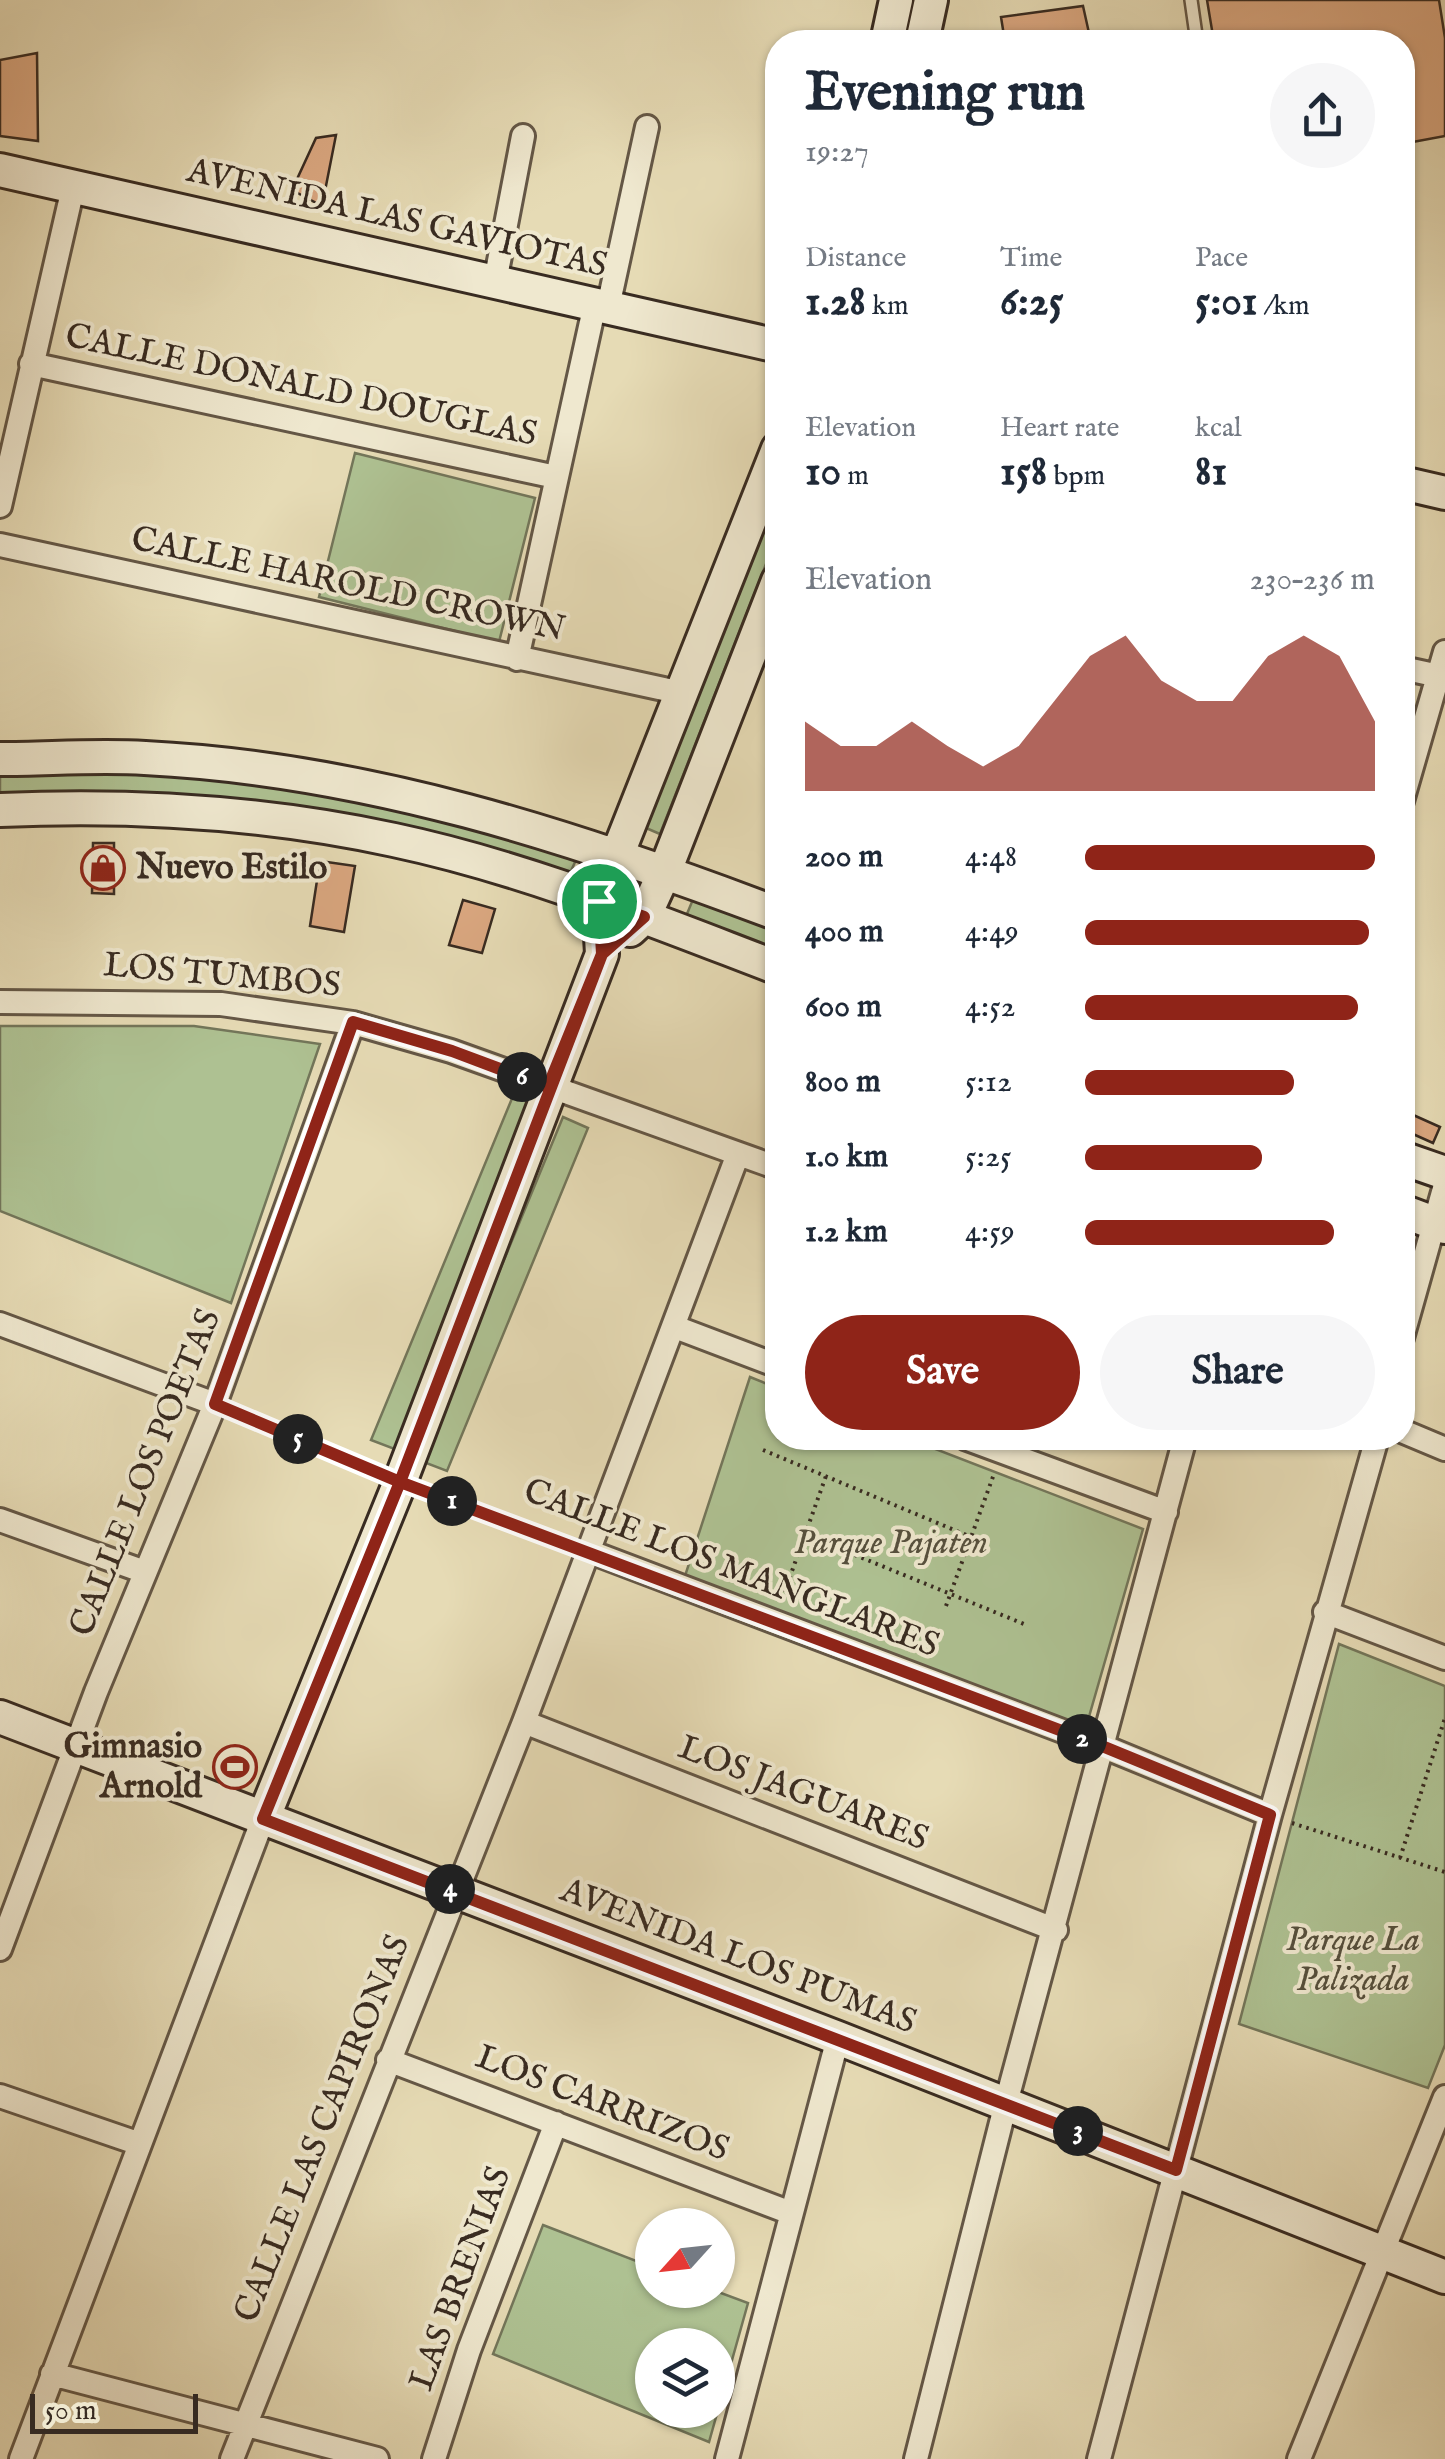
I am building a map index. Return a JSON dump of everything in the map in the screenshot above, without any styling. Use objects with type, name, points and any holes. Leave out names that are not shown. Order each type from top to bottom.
[{"type":"street","points":[[889,30],[896,0]]},
{"type":"street","points":[[924,30],[930,0]]},
{"type":"street","points":[[517,658],[556,478],[646,126]]},
{"type":"street","points":[[495,282],[523,136]]},
{"type":"street","name":"AVENIDA LAS GAVIOTAS","points":[[0,170],[765,343]]},
{"type":"street","points":[[0,506],[74,188]]},
{"type":"street","name":"CALLE DONALD DOUGLAS","points":[[31,364],[556,478]]},
{"type":"street","points":[[21,2458],[263,1819],[400,1482],[602,954],[599,901],[765,482]]},
{"type":"street","points":[[1415,486],[1445,493]]},
{"type":"street","name":"CALLE HAROLD CROWN","points":[[0,545],[682,693]]},
{"type":"street","points":[[602,954],[644,917],[765,614]]},
{"type":"street","points":[[1415,757],[1445,652]]},
{"type":"street","points":[[1415,671],[1439,676]]},
{"type":"street","points":[[0,759],[143,758],[304,774],[468,808],[664,871],[765,909]]},
{"type":"street","points":[[0,810],[187,809],[310,824],[468,859],[599,901],[765,963]]},
{"type":"street","name":"LOS TUMBOS","points":[[0,1002],[221,1004],[353,1022],[452,1051],[765,1163]]},
{"type":"street","name":"CALLE LOS POETAS","points":[[0,1949],[6,1913],[215,1404],[353,1022]]},
{"type":"street","name":"CALLE LAS CAPIRONAS","points":[[232,2459],[524,1722],[738,1154]]},
{"type":"street","points":[[1415,1163],[1445,1173]]},
{"type":"street","points":[[1415,1274],[1426,1220],[1445,1186]]},
{"type":"street","points":[[0,1324],[215,1404]]},
{"type":"street","points":[[675,1327],[765,1361]]},
{"type":"street","points":[[1415,1436],[1445,1449]]},
{"type":"street","points":[[997,1450],[1166,1512]]},
{"type":"street","points":[[916,2459],[1006,2103],[1056,1930],[1183,1450]]},
{"type":"street","points":[[1099,2459],[1270,1815],[1373,1450]]},
{"type":"street","points":[[0,1520],[145,1572]]},
{"type":"street","name":"CALLE LOS MANGLARES","points":[[588,1551],[1102,1746],[1270,1815]]},
{"type":"street","points":[[1326,1612],[1445,1658]]},
{"type":"street","name":"AVENIDA LOS PUMAS","points":[[0,1717],[1006,2103],[1445,2277]]},
{"type":"street","name":"LOS JAGUARES","points":[[524,1722],[1056,1930]]},
{"type":"street","points":[[727,2459],[838,2038]]},
{"type":"street","name":"LOS CARRIZOS","points":[[388,2060],[791,2214]]},
{"type":"street","points":[[0,2096],[140,2144]]},
{"type":"street","points":[[1299,2459],[1445,2097]]},
{"type":"street","name":"LAS BRENIAS","points":[[434,2459],[468,2350],[556,2123]]},
{"type":"street","points":[[52,2374],[377,2459]]},
{"type":"lane","points":[[1191,0],[1195,30]]},
{"type":"path","name":"CALLE LOS MANGLARES","points":[[215,1404],[400,1482],[588,1551]]},
{"type":"path","points":[[764,1450],[971,1536]]},
{"type":"path","points":[[946,1606],[1002,1452]]},
{"type":"path","points":[[774,1623],[826,1476]]},
{"type":"path","points":[[806,1535],[1024,1624]]},
{"type":"path","points":[[1400,1858],[1445,1718]]},
{"type":"path","points":[[1270,1815],[1445,1872]]},
{"type":"green space","points":[[355,453],[535,498],[499,642],[319,597]]},
{"type":"green space","points":[[765,516],[765,567],[660,834],[639,825]]},
{"type":"green space","points":[[136,768],[282,783],[579,853],[567,880],[524,864],[0,799],[0,771]]},
{"type":"green space","points":[[694,897],[765,924],[765,951],[684,921]]},
{"type":"green space","points":[[0,1026],[194,1026],[320,1044],[231,1303],[0,1211]]},
{"type":"green space","points":[[513,1096],[538,1106],[397,1450],[371,1440]]},
{"type":"green space","points":[[563,1117],[588,1128],[447,1471],[421,1461]]},
{"type":"green space","name":"Parque Pajaten","points":[[750,1377],[765,1383],[765,1450],[938,1450],[1143,1529],[1086,1727],[684,1579]]},
{"type":"green space","name":"Parque La Palizada","points":[[1339,1644],[1445,1686],[1445,2045],[1428,2088],[1239,2024]]},
{"type":"green space","points":[[543,2225],[635,2260],[635,2308],[735,2308],[735,2298],[748,2303],[735,2349],[735,2328],[635,2328],[635,2412],[493,2354]]},
{"type":"green space","points":[[675,2428],[713,2428],[709,2442]]},
{"type":"building","points":[[1207,0],[1439,0],[1445,38],[1445,136],[1415,142],[1415,30],[1212,30]]},
{"type":"building","points":[[1083,6],[1088,30],[1003,30],[1001,17]]},
{"type":"building","points":[[37,53],[38,141],[0,136],[0,60]]},
{"type":"building","points":[[336,135],[322,206],[292,190],[316,138]]},
{"type":"building","name":"Nuevo Estilo","points":[[93,843],[114,843],[114,894],[92,893]]},
{"type":"building","points":[[320,861],[355,866],[344,932],[310,926]]},
{"type":"building","points":[[463,900],[495,909],[482,953],[449,945]]},
{"type":"building","points":[[1415,1116],[1440,1127],[1433,1143],[1415,1135]]},
{"type":"place","name":"Nuevo Estilo","points":[[103,868]]},
{"type":"place","name":"Gimnasio Arnold","points":[[235,1767]]},
{"type":"route","points":[[599,901],[602,954],[400,1482],[1102,1746],[1270,1815],[1176,2170],[263,1819],[400,1482],[215,1404],[353,1022],[452,1051],[548,1087],[602,954],[644,917],[599,901]]}]
